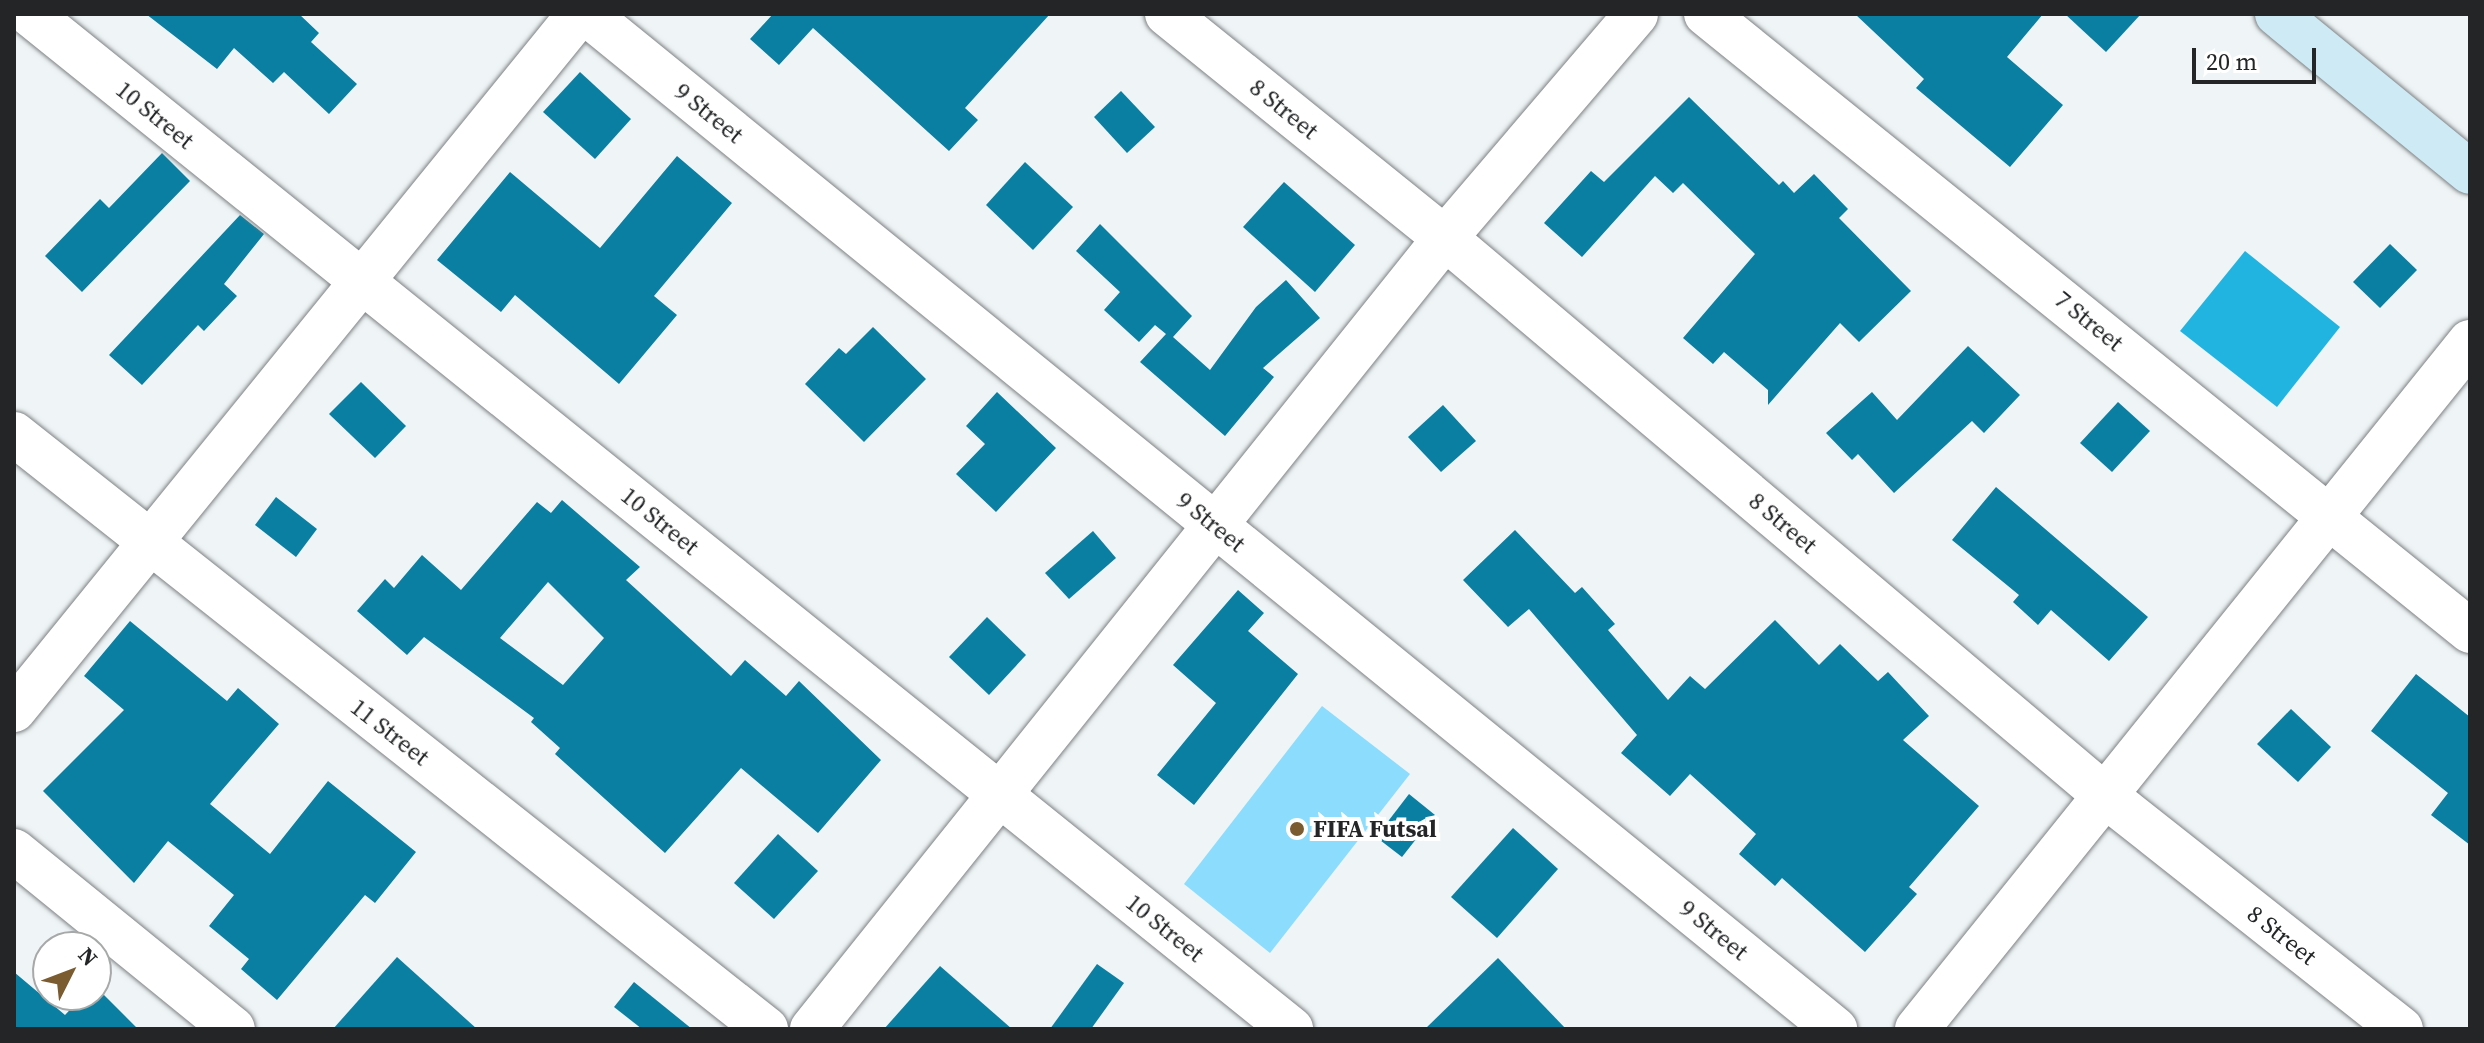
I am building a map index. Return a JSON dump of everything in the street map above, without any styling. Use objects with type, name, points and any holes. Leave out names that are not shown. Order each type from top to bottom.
[{"type":"street","name":"10 Street","points":[[30,14],[1291,1029]]},
{"type":"street","points":[[14,710],[579,14]]},
{"type":"street","name":"9 Street","points":[[587,14],[1835,1029]]},
{"type":"street","name":"8 Street","points":[[1167,14],[1445,238],[2102,793],[2401,1029]]},
{"type":"street","points":[[812,1029],[1218,527],[1445,238],[1636,14]]},
{"type":"street","name":"7 Street","points":[[1706,14],[2331,515],[2470,631]]},
{"type":"street","points":[[2277,14],[2470,172]]},
{"type":"street","points":[[1917,1029],[2102,793],[2470,342]]},
{"type":"street","name":"11 Street","points":[[14,434],[766,1029]]},
{"type":"street","points":[[14,851],[233,1029]]},
{"type":"shaded area","points":[[2245,251],[2340,327],[2277,407],[2180,331]]},
{"type":"shaded area","name":"FIFA Futsal","points":[[1322,706],[1410,774],[1270,953],[1184,884]]},
{"type":"building","points":[[146,14],[299,14],[319,33],[311,42],[357,84],[329,114],[284,72],[273,83],[234,48],[217,69]]},
{"type":"building","points":[[773,14],[1050,14],[965,108],[978,120],[949,151],[813,28],[779,65],[750,39]]},
{"type":"building","points":[[1855,14],[2043,14],[2007,57],[2063,105],[2010,167],[1916,88],[1924,79]]},
{"type":"building","points":[[2065,14],[2141,14],[2106,52]]},
{"type":"building","points":[[580,72],[631,119],[595,159],[543,112]]},
{"type":"building","points":[[1121,91],[1155,127],[1127,153],[1094,117]]},
{"type":"building","points":[[1689,97],[1779,185],[1783,181],[1794,193],[1814,174],[1848,209],[1839,218],[1911,291],[1859,342],[1840,323],[1768,405],[1768,390],[1724,352],[1713,364],[1683,338],[1755,254],[1683,183],[1673,193],[1655,176],[1582,257],[1544,223],[1591,171],[1604,182]]},
{"type":"building","points":[[162,153],[190,181],[82,292],[45,256],[100,199],[109,208]]},
{"type":"building","points":[[677,156],[732,203],[654,296],[677,315],[619,384],[515,295],[501,312],[437,260],[510,172],[600,248]]},
{"type":"building","points":[[1025,162],[1073,207],[1033,250],[986,205]]},
{"type":"building","points":[[1284,182],[1355,245],[1315,292],[1243,227]]},
{"type":"building","points":[[240,215],[264,234],[224,284],[237,296],[204,331],[198,325],[142,385],[109,355]]},
{"type":"building","points":[[1100,224],[1192,316],[1173,337],[1210,370],[1256,307],[1286,280],[1320,318],[1263,368],[1274,377],[1225,436],[1140,362],[1166,334],[1155,325],[1139,342],[1104,310],[1120,292],[1076,251]]},
{"type":"building","points":[[2390,244],[2417,270],[2380,308],[2353,282]]},
{"type":"building","points":[[873,327],[926,379],[864,442],[805,384],[839,348],[846,354]]},
{"type":"building","points":[[1968,346],[2020,395],[1984,433],[1972,421],[1894,493],[1858,454],[1852,460],[1826,433],[1872,392],[1897,420]]},
{"type":"building","points":[[361,382],[406,426],[375,458],[329,414]]},
{"type":"building","points":[[997,392],[1056,448],[996,512],[956,474],[985,444],[966,426]]},
{"type":"building","points":[[2118,402],[2150,431],[2112,472],[2080,443]]},
{"type":"building","points":[[1443,405],[1476,441],[1441,472],[1408,437]]},
{"type":"building","points":[[1996,487],[2148,617],[2109,661],[2051,610],[2038,625],[2013,602],[2019,595],[1952,540]]},
{"type":"building","points":[[276,497],[317,529],[296,557],[255,525]]},
{"type":"building","points":[[562,500],[640,567],[626,580],[731,676],[745,660],[786,696],[799,681],[881,760],[818,833],[741,768],[665,853],[555,754],[560,748],[531,722],[534,718],[424,637],[407,655],[357,611],[385,579],[394,588],[422,555],[461,590],[537,502],[551,513]],"holes":[[[548,582],[604,638],[563,685],[500,638]]]},
{"type":"building","points":[[1515,530],[1575,593],[1582,587],[1615,624],[1608,630],[1668,700],[1690,676],[1705,689],[1775,620],[1819,665],[1840,644],[1878,681],[1888,672],[1929,716],[1903,740],[1979,806],[1909,887],[1917,894],[1865,952],[1782,878],[1775,886],[1739,854],[1756,834],[1690,774],[1670,796],[1621,753],[1637,735],[1529,609],[1508,627],[1463,580]]},
{"type":"building","points":[[1093,531],[1116,558],[1069,599],[1045,573]]},
{"type":"building","points":[[1238,590],[1264,613],[1248,631],[1298,674],[1194,805],[1157,775],[1216,703],[1173,665]]},
{"type":"building","points":[[987,617],[1026,655],[989,695],[949,657]]},
{"type":"building","points":[[130,621],[227,701],[238,688],[279,724],[210,804],[270,854],[328,781],[416,852],[375,903],[365,895],[277,1000],[241,969],[249,959],[209,926],[234,895],[168,841],[134,883],[43,791],[124,710],[84,676]]},
{"type":"building","points":[[2416,674],[2470,717],[2470,845],[2431,815],[2448,793],[2371,731]]},
{"type":"building","points":[[2291,709],[2331,747],[2298,782],[2257,744]]},
{"type":"building","points":[[1409,794],[1435,815],[1402,857],[1376,837]]},
{"type":"building","points":[[1513,828],[1558,869],[1497,938],[1451,897]]},
{"type":"building","points":[[778,834],[818,871],[774,919],[734,883]]},
{"type":"building","points":[[397,957],[477,1029],[333,1029]]},
{"type":"building","points":[[1498,958],[1566,1029],[1425,1029]]},
{"type":"building","points":[[1097,964],[1124,983],[1091,1029],[1050,1029]]},
{"type":"building","points":[[940,966],[1012,1029],[884,1029]]},
{"type":"building","points":[[14,972],[32,987],[32,1011],[60,1011],[65,1015],[69,1011],[112,1011],[112,1003],[138,1029],[14,1029]]},
{"type":"building","points":[[634,982],[692,1029],[642,1029],[614,1007]]},
{"type":"place","name":"FIFA Futsal","points":[[1297,829]]}]
